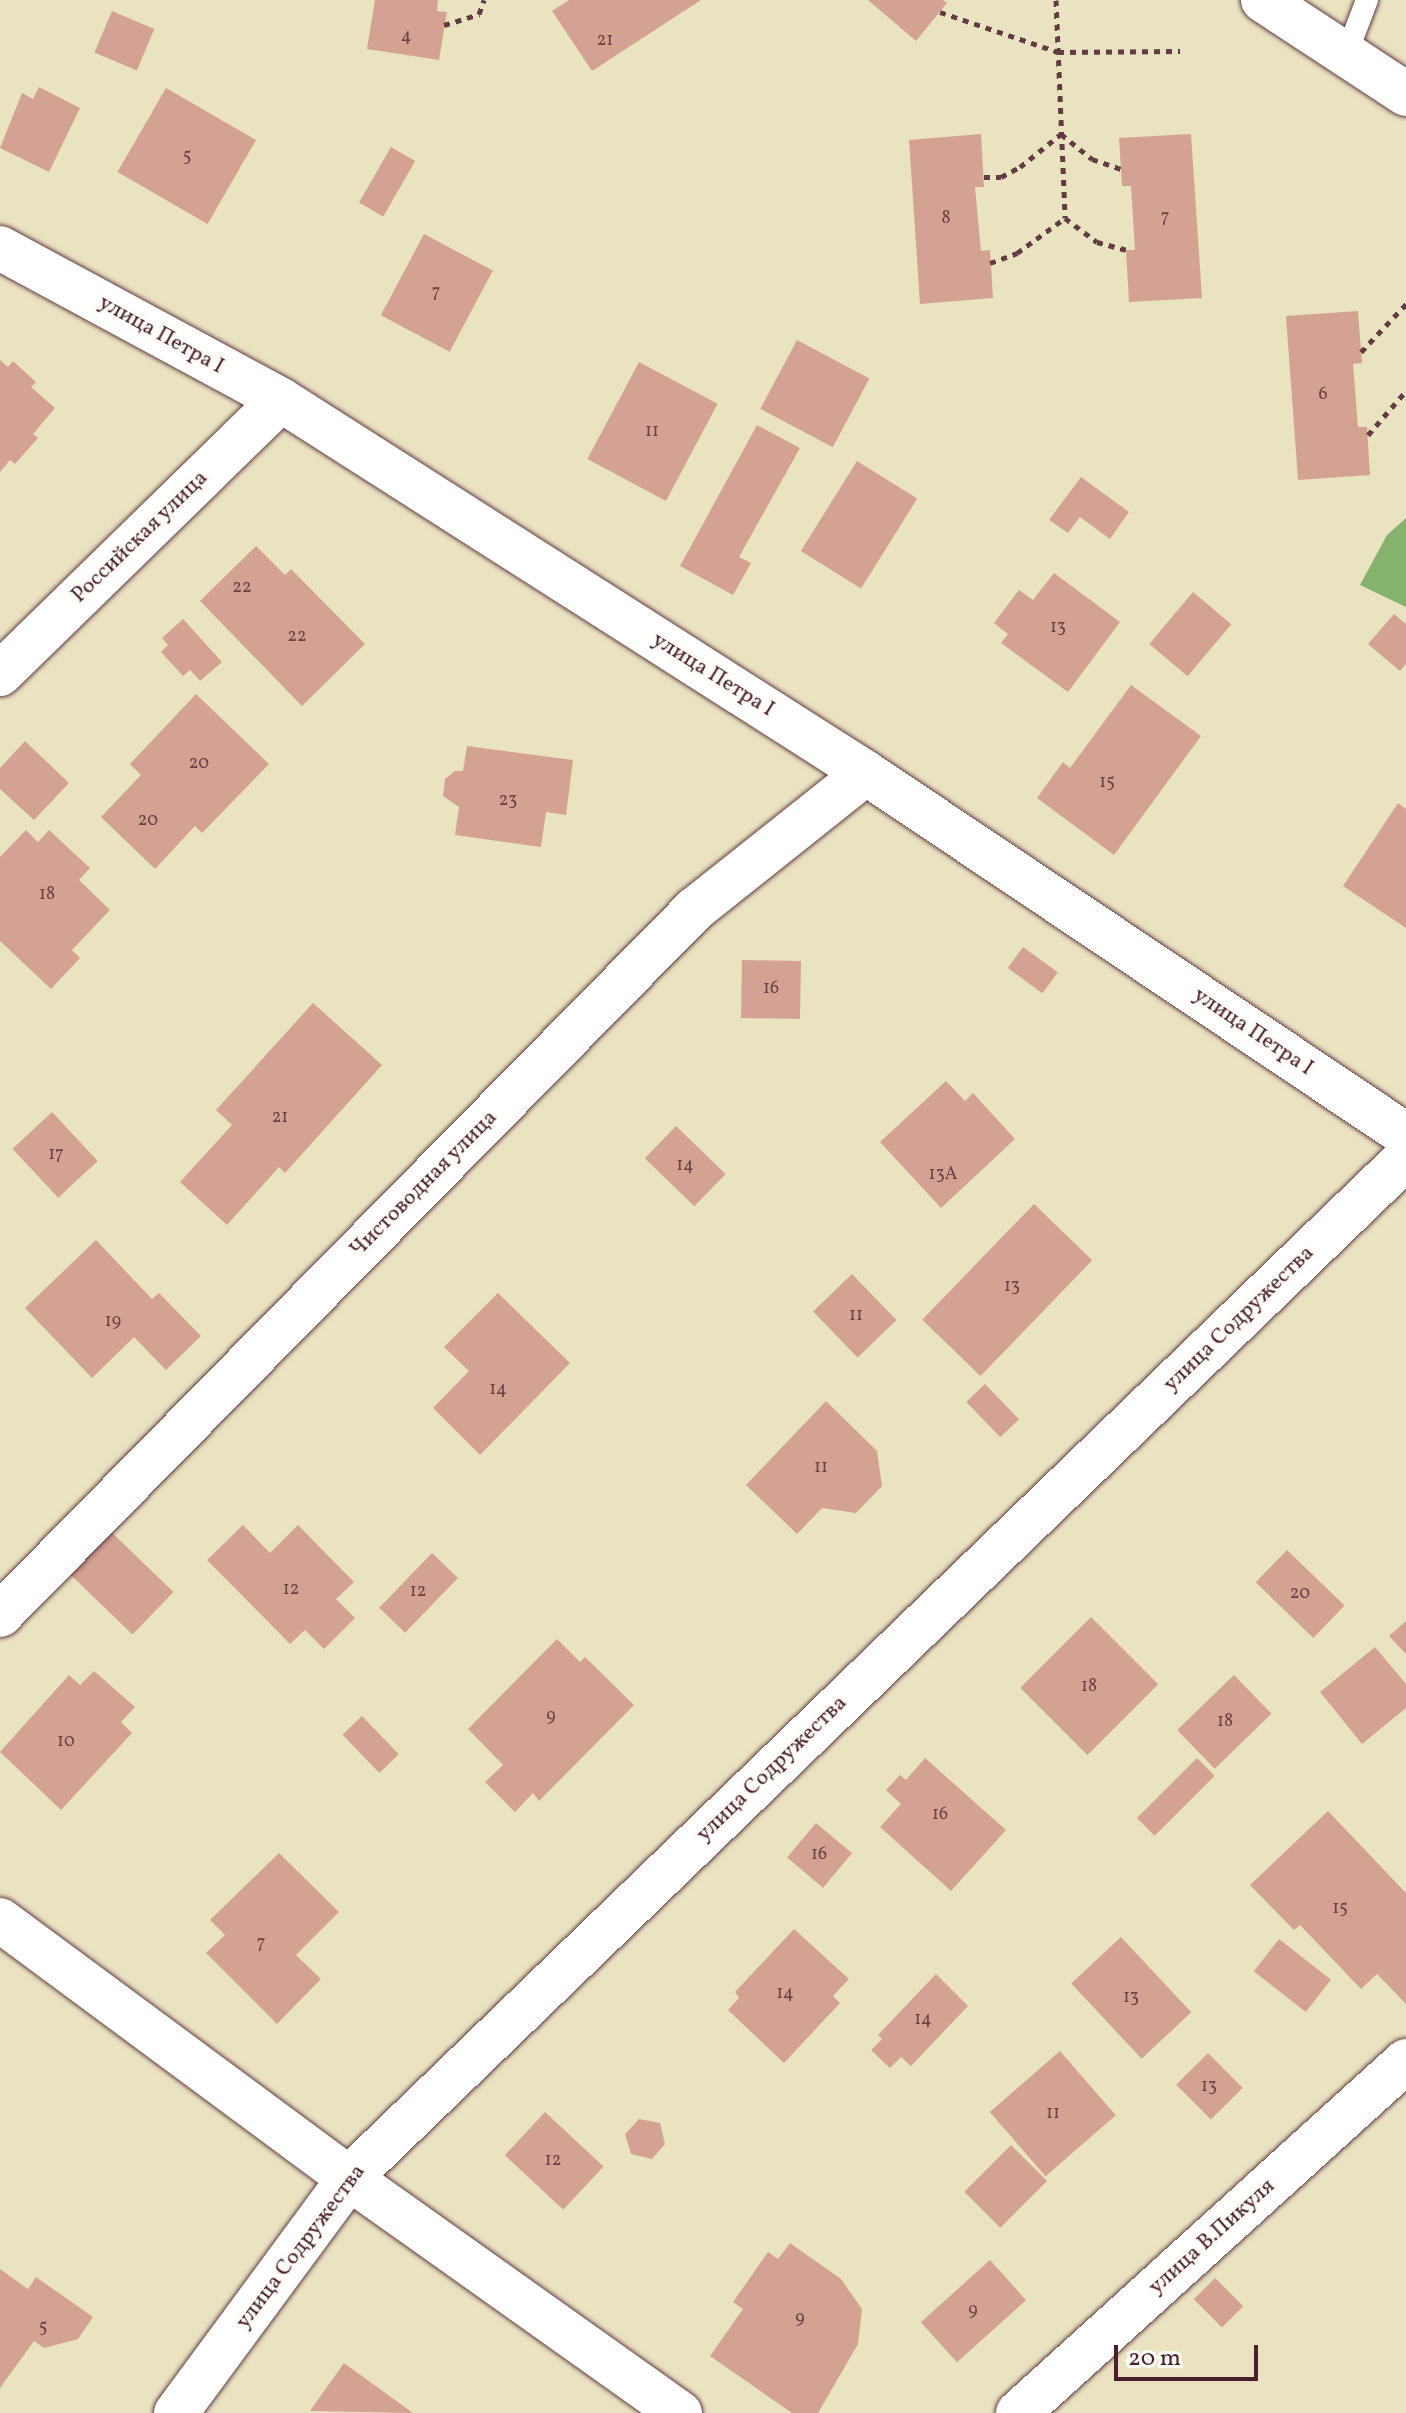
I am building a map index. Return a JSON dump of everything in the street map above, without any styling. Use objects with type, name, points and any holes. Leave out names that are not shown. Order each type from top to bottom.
[{"type":"street","points":[[1263,0],[1406,94]]},
{"type":"street","name":"улица Петра I","points":[[0,248],[281,400],[866,773],[1406,1135]]},
{"type":"street","name":"Российская улица","points":[[0,674],[281,400]]},
{"type":"street","name":"Чистоводная улица","points":[[0,1615],[695,909],[866,773]]},
{"type":"street","name":"улица Содружества","points":[[176,2413],[349,2178],[1406,1158]]},
{"type":"street","points":[[0,1920],[349,2178],[680,2413]]},
{"type":"street","name":"улица В.Пикуля","points":[[1018,2413],[1406,2061]]},
{"type":"lane","points":[[1346,55],[1367,0]]},
{"type":"path","points":[[444,25],[479,14],[484,0]]},
{"type":"path","points":[[1056,0],[1065,218]]},
{"type":"path","points":[[940,12],[1058,52],[1180,51]]},
{"type":"path","points":[[1061,134],[1092,159],[1121,169]]},
{"type":"path","points":[[984,177],[1001,177],[1020,167],[1061,134]]},
{"type":"path","points":[[1065,218],[1097,242],[1126,250]]},
{"type":"path","points":[[990,263],[1017,253],[1065,218]]},
{"type":"path","points":[[1361,352],[1406,304]]},
{"type":"path","points":[[1368,435],[1406,391]]},
{"type":"green space","points":[[1406,518],[1406,607],[1360,585],[1387,535]]},
{"type":"building","points":[[375,0],[438,0],[437,11],[447,12],[439,60],[367,49]]},
{"type":"building","points":[[569,0],[701,0],[592,71],[552,11]]},
{"type":"building","points":[[868,0],[943,0],[947,3],[916,41]]},
{"type":"building","points":[[112,11],[154,29],[137,70],[94,52]]},
{"type":"building","points":[[39,87],[80,108],[49,172],[0,148],[22,93],[33,99]]},
{"type":"building","points":[[166,88],[256,140],[208,224],[118,172]]},
{"type":"building","points":[[981,134],[984,187],[975,187],[981,251],[990,250],[993,298],[920,304],[909,140]]},
{"type":"building","points":[[1191,134],[1202,298],[1129,302],[1126,250],[1135,250],[1131,186],[1122,186],[1119,138]]},
{"type":"building","points":[[391,147],[415,161],[383,216],[359,202]]},
{"type":"building","points":[[424,234],[493,271],[450,352],[381,315]]},
{"type":"building","points":[[1358,311],[1362,363],[1353,364],[1358,427],[1367,427],[1370,475],[1298,480],[1286,316]]},
{"type":"building","points":[[797,340],[869,378],[833,447],[760,409]]},
{"type":"building","points":[[0,360],[8,367],[13,361],[36,382],[31,387],[55,408],[33,434],[38,438],[15,464],[10,460],[0,472]]},
{"type":"building","points":[[639,362],[718,404],[666,501],[587,459]]},
{"type":"building","points":[[757,425],[800,448],[739,557],[751,563],[733,595],[680,566]]},
{"type":"building","points":[[857,461],[917,499],[861,589],[801,551]]},
{"type":"building","points":[[1081,477],[1129,512],[1110,539],[1080,517],[1068,533],[1049,520]]},
{"type":"building","points":[[256,546],[285,575],[291,569],[365,644],[302,706],[200,601]]},
{"type":"building","points":[[1054,573],[1120,622],[1068,692],[1001,643],[1008,634],[994,623],[1019,590],[1033,600]]},
{"type":"building","points":[[1193,592],[1231,624],[1188,676],[1149,644]]},
{"type":"building","points":[[1394,614],[1406,624],[1406,664],[1400,671],[1368,644]]},
{"type":"building","points":[[183,619],[222,662],[200,681],[190,670],[183,676],[161,652],[168,645],[162,638]]},
{"type":"building","points":[[1131,685],[1201,736],[1114,855],[1037,798],[1063,762],[1070,768]]},
{"type":"building","points":[[196,694],[269,764],[202,833],[195,826],[155,869],[101,817],[141,775],[130,764]]},
{"type":"building","points":[[25,741],[69,783],[34,820],[0,789],[0,768]]},
{"type":"building","points":[[467,746],[573,760],[566,815],[546,812],[541,847],[455,835],[459,807],[443,796],[445,779],[455,771],[463,771]]},
{"type":"building","points":[[1398,803],[1406,809],[1406,928],[1343,886]]},
{"type":"building","points":[[26,830],[38,842],[49,830],[90,868],[79,880],[110,910],[72,950],[80,958],[51,989],[0,941],[0,857]]},
{"type":"building","points":[[1023,947],[1058,972],[1043,993],[1008,968]]},
{"type":"building","points":[[742,960],[801,961],[800,1019],[741,1018]]},
{"type":"building","points":[[313,1003],[382,1065],[285,1173],[279,1167],[227,1225],[180,1182],[232,1125],[216,1110]]},
{"type":"building","points":[[946,1081],[965,1101],[973,1093],[1015,1139],[941,1208],[880,1142]]},
{"type":"building","points":[[52,1112],[98,1161],[58,1198],[13,1149]]},
{"type":"building","points":[[676,1126],[726,1174],[694,1206],[645,1158]]},
{"type":"building","points":[[1034,1204],[1092,1260],[980,1376],[922,1320]]},
{"type":"building","points":[[96,1240],[152,1299],[159,1293],[201,1336],[166,1370],[134,1337],[92,1378],[25,1308]]},
{"type":"building","points":[[852,1274],[896,1320],[858,1358],[813,1312]]},
{"type":"building","points":[[498,1293],[570,1363],[480,1455],[433,1408],[469,1371],[444,1347]]},
{"type":"building","points":[[985,1384],[1019,1419],[1000,1437],[966,1402]]},
{"type":"building","points":[[826,1401],[877,1451],[882,1486],[856,1513],[822,1508],[797,1534],[746,1485]]},
{"type":"building","points":[[103,1524],[173,1592],[133,1635],[62,1566]]},
{"type":"building","points":[[243,1525],[270,1553],[298,1525],[354,1582],[336,1599],[355,1618],[324,1649],[305,1630],[290,1644],[207,1560]]},
{"type":"building","points":[[1287,1550],[1345,1606],[1313,1638],[1256,1582]]},
{"type":"building","points":[[432,1553],[458,1578],[405,1633],[379,1608]]},
{"type":"building","points":[[1091,1617],[1158,1684],[1087,1755],[1020,1688]]},
{"type":"building","points":[[1406,1621],[1406,1654],[1389,1636]]},
{"type":"building","points":[[557,1639],[580,1662],[585,1657],[634,1705],[539,1801],[533,1793],[515,1812],[485,1782],[503,1765],[468,1729]]},
{"type":"building","points":[[1375,1647],[1406,1684],[1406,1708],[1362,1744],[1320,1692]]},
{"type":"building","points":[[94,1671],[135,1707],[121,1722],[132,1733],[61,1810],[0,1752],[69,1675],[80,1685]]},
{"type":"building","points":[[1234,1675],[1272,1714],[1215,1769],[1177,1730]]},
{"type":"building","points":[[362,1716],[399,1754],[379,1773],[343,1735]]},
{"type":"building","points":[[925,1758],[1006,1830],[951,1891],[880,1827],[901,1804],[886,1790],[900,1775],[906,1780]]},
{"type":"building","points":[[1197,1758],[1215,1776],[1155,1836],[1137,1818]]},
{"type":"building","points":[[1328,1811],[1406,1893],[1406,2004],[1377,1974],[1361,1989],[1300,1925],[1294,1930],[1250,1885]]},
{"type":"building","points":[[816,1823],[852,1853],[823,1888],[787,1857]]},
{"type":"building","points":[[279,1853],[339,1912],[296,1955],[321,1979],[277,2024],[206,1953],[225,1935],[210,1920]]},
{"type":"building","points":[[794,1929],[849,1979],[833,1996],[840,2003],[784,2063],[728,2010],[739,1998],[735,1992]]},
{"type":"building","points":[[1121,1937],[1191,2012],[1142,2059],[1071,1983]]},
{"type":"building","points":[[1279,1939],[1331,1980],[1306,2012],[1254,1971]]},
{"type":"building","points":[[936,1974],[968,2006],[911,2066],[901,2057],[890,2068],[871,2050],[882,2039],[878,2035]]},
{"type":"building","points":[[1060,2051],[1116,2115],[1046,2176],[990,2112]]},
{"type":"building","points":[[1208,2053],[1243,2088],[1211,2119],[1176,2085]]},
{"type":"building","points":[[545,2112],[604,2167],[563,2210],[505,2155]]},
{"type":"building","points":[[639,2119],[660,2123],[665,2144],[652,2159],[631,2154],[625,2134]]},
{"type":"building","points":[[1011,2145],[1047,2181],[1000,2228],[964,2192]]},
{"type":"building","points":[[790,2243],[841,2279],[862,2309],[858,2344],[818,2413],[792,2413],[710,2356],[743,2309],[733,2302],[768,2252],[778,2259]]},
{"type":"building","points":[[990,2260],[1026,2300],[957,2362],[921,2322]]},
{"type":"building","points":[[0,2269],[28,2289],[36,2277],[93,2317],[78,2339],[44,2348],[34,2341],[0,2388]]},
{"type":"building","points":[[1215,2278],[1243,2306],[1222,2327],[1194,2299]]},
{"type":"building","points":[[344,2363],[413,2413],[310,2411]]}]
